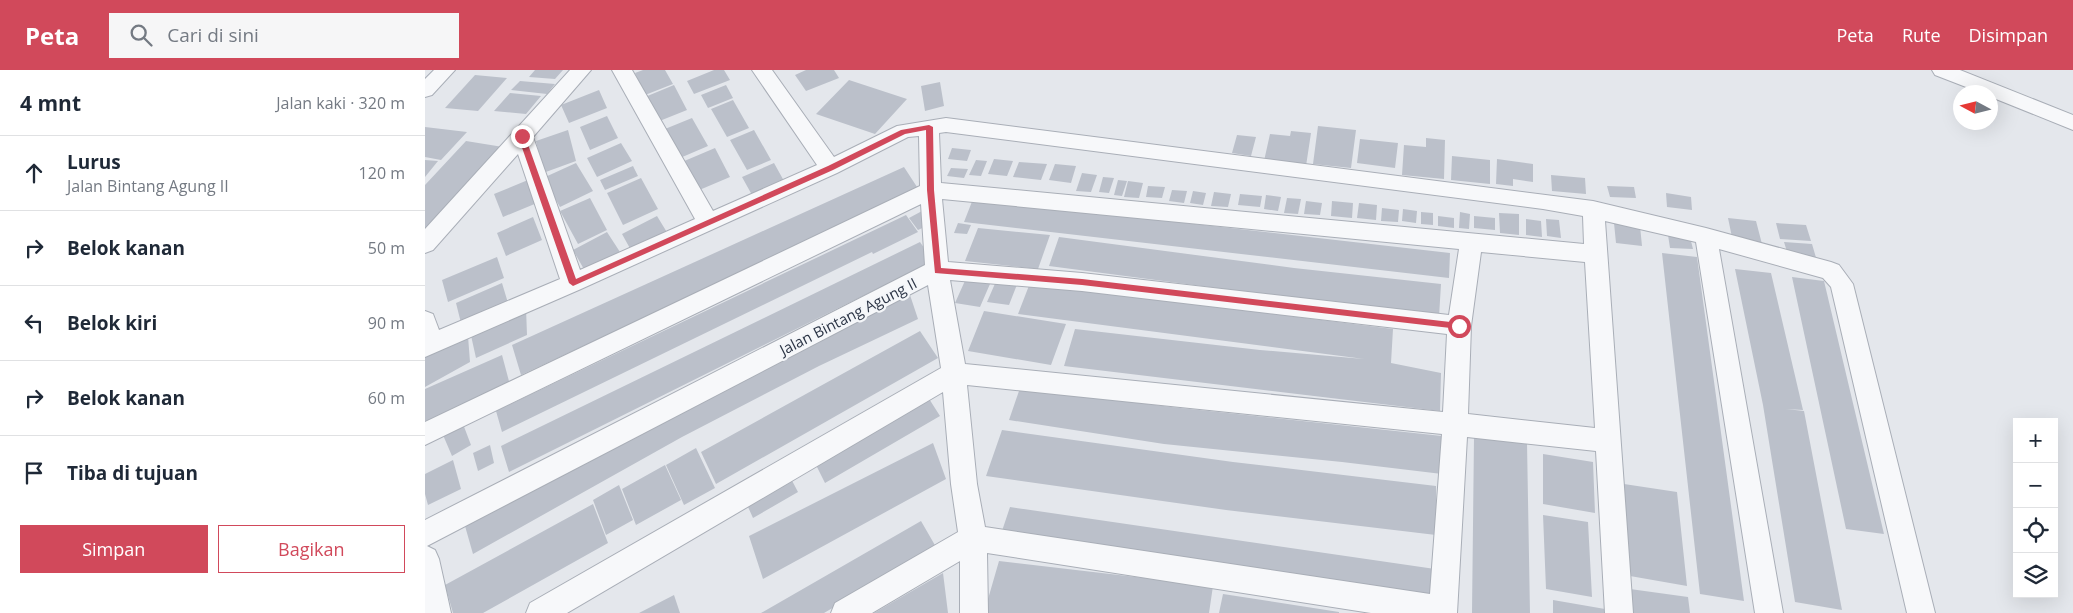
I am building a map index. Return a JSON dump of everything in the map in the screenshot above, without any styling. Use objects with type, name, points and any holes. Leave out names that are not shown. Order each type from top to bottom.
[{"type":"street","points":[[425,90],[445,70]]},
{"type":"street","points":[[425,244],[581,70]]},
{"type":"street","points":[[622,70],[708,222]]},
{"type":"street","points":[[762,70],[830,168]]},
{"type":"street","points":[[1942,70],[2073,123]]},
{"type":"street","points":[[2000,95],[2073,137]]},
{"type":"street","points":[[425,321],[428,346],[830,168],[903,131],[946,125],[1593,209],[1706,236],[1831,271],[1842,284],[1921,613]]},
{"type":"street","points":[[929,127],[931,190],[937,270],[954,373],[964,484],[973,538],[974,613]]},
{"type":"street","points":[[522,136],[573,283]]},
{"type":"street","points":[[425,434],[931,190],[1596,254]]},
{"type":"street","points":[[1593,209],[1619,613]]},
{"type":"street","points":[[1706,236],[1769,613]]},
{"type":"street","points":[[845,613],[973,538],[1443,612],[1459,326],[1471,243]]},
{"type":"street","points":[[937,270],[1082,282],[1459,326]]},
{"type":"street","name":"Jalan Bintang Agung II","points":[[425,534],[937,270]]},
{"type":"street","points":[[540,613],[954,373],[1455,424],[1608,442]]},
{"type":"street","points":[[425,560],[437,613]]},
{"type":"building","points":[[535,70],[563,70],[555,79],[529,77]]},
{"type":"building","points":[[643,70],[665,70],[673,84],[645,95],[635,73]]},
{"type":"building","points":[[714,70],[724,70],[730,80],[694,94],[687,81]]},
{"type":"building","points":[[806,70],[834,70],[839,78],[806,91],[795,75]]},
{"type":"building","points":[[475,75],[507,78],[478,111],[445,108]]},
{"type":"building","points":[[849,80],[907,99],[875,134],[816,114]]},
{"type":"building","points":[[520,81],[555,84],[547,94],[511,90]]},
{"type":"building","points":[[940,82],[944,106],[925,111],[921,86]]},
{"type":"building","points":[[674,85],[687,110],[657,122],[645,97]]},
{"type":"building","points":[[726,85],[733,98],[708,108],[701,95]]},
{"type":"building","points":[[599,90],[607,108],[569,123],[561,105]]},
{"type":"building","points":[[510,93],[541,96],[526,114],[494,111]]},
{"type":"building","points":[[733,100],[749,128],[727,137],[711,109]]},
{"type":"building","points":[[607,116],[618,138],[590,150],[580,127]]},
{"type":"building","points":[[692,118],[708,146],[680,158],[665,129]]},
{"type":"building","points":[[1318,126],[1356,130],[1351,168],[1313,164]]},
{"type":"building","points":[[425,127],[467,132],[441,160],[425,157]]},
{"type":"building","points":[[568,130],[576,161],[543,173],[536,141]]},
{"type":"building","points":[[754,130],[771,160],[747,170],[730,140]]},
{"type":"building","points":[[1291,131],[1311,133],[1306,166],[1264,161],[1270,134],[1290,136]]},
{"type":"building","points":[[1237,135],[1256,137],[1251,156],[1232,153]]},
{"type":"building","points":[[1426,138],[1445,140],[1444,179],[1402,175],[1404,145],[1426,147]]},
{"type":"building","points":[[1360,139],[1398,143],[1395,168],[1357,163]]},
{"type":"building","points":[[466,141],[503,147],[425,233],[425,185]]},
{"type":"building","points":[[621,143],[632,161],[597,177],[587,158]]},
{"type":"building","points":[[715,148],[730,177],[697,191],[682,162]]},
{"type":"building","points":[[952,148],[971,150],[967,161],[948,159]]},
{"type":"building","points":[[1452,156],[1490,160],[1490,184],[1451,180]]},
{"type":"building","points":[[994,159],[1013,161],[1007,176],[988,174]]},
{"type":"building","points":[[1497,159],[1533,164],[1533,182],[1513,179],[1513,186],[1496,184]]},
{"type":"building","points":[[425,160],[438,161],[425,177]]},
{"type":"building","points":[[976,160],[987,161],[981,176],[969,175]]},
{"type":"building","points":[[1019,162],[1047,164],[1041,180],[1013,177]]},
{"type":"building","points":[[576,163],[593,191],[560,207],[543,178]]},
{"type":"building","points":[[774,163],[784,181],[752,195],[742,177]]},
{"type":"building","points":[[1055,164],[1076,166],[1071,183],[1049,180]]},
{"type":"building","points":[[633,166],[638,176],[605,190],[600,180]]},
{"type":"building","points":[[904,167],[919,190],[521,375],[512,345]]},
{"type":"building","points":[[951,168],[968,169],[964,178],[947,176]]},
{"type":"building","points":[[1082,173],[1097,175],[1091,192],[1076,191]]},
{"type":"building","points":[[1551,175],[1585,178],[1586,194],[1552,191]]},
{"type":"building","points":[[1103,177],[1114,178],[1109,193],[1099,192]]},
{"type":"building","points":[[641,178],[658,209],[623,225],[607,193]]},
{"type":"building","points":[[528,180],[537,203],[503,217],[494,194]]},
{"type":"building","points":[[1118,180],[1127,181],[1122,196],[1114,195]]},
{"type":"building","points":[[1128,181],[1143,183],[1139,198],[1124,197]]},
{"type":"building","points":[[1148,186],[1165,187],[1162,198],[1146,197]]},
{"type":"building","points":[[1607,186],[1634,187],[1636,198],[1610,197]]},
{"type":"building","points":[[1172,190],[1187,191],[1184,203],[1169,201]]},
{"type":"building","points":[[1193,191],[1206,193],[1203,205],[1190,203]]},
{"type":"building","points":[[1214,192],[1231,194],[1228,207],[1211,206]]},
{"type":"building","points":[[1666,193],[1691,197],[1692,210],[1667,207]]},
{"type":"building","points":[[1240,194],[1262,196],[1260,207],[1238,205]]},
{"type":"building","points":[[1266,195],[1281,197],[1278,211],[1264,209]]},
{"type":"building","points":[[590,198],[607,230],[578,244],[560,211]]},
{"type":"building","points":[[1287,198],[1301,199],[1298,214],[1284,213]]},
{"type":"building","points":[[973,199],[1450,253],[1449,278],[964,222]]},
{"type":"building","points":[[1306,201],[1322,203],[1320,215],[1304,214]]},
{"type":"building","points":[[1332,201],[1353,203],[1352,218],[1331,216]]},
{"type":"building","points":[[1359,203],[1377,205],[1376,220],[1357,218]]},
{"type":"building","points":[[1382,208],[1399,210],[1398,222],[1381,221]]},
{"type":"building","points":[[1403,209],[1417,211],[1416,223],[1402,221]]},
{"type":"building","points":[[922,211],[931,224],[918,230],[909,218]]},
{"type":"building","points":[[1421,212],[1433,213],[1433,225],[1421,224]]},
{"type":"building","points":[[1460,212],[1470,214],[1469,229],[1459,228]]},
{"type":"building","points":[[1499,213],[1519,214],[1519,235],[1500,233]]},
{"type":"building","points":[[906,215],[918,232],[873,254],[872,252],[502,432],[496,411]]},
{"type":"building","points":[[657,216],[668,234],[632,252],[622,234]]},
{"type":"building","points":[[1438,216],[1454,218],[1454,228],[1438,226]]},
{"type":"building","points":[[1474,216],[1495,218],[1495,230],[1474,228]]},
{"type":"building","points":[[533,217],[542,240],[506,256],[497,233]]},
{"type":"building","points":[[1728,218],[1756,221],[1762,244],[1733,242]]},
{"type":"building","points":[[1526,219],[1541,221],[1542,237],[1526,235]]},
{"type":"building","points":[[1546,219],[1559,220],[1561,238],[1547,236]]},
{"type":"building","points":[[958,223],[971,225],[967,234],[954,233]]},
{"type":"building","points":[[1614,223],[1640,226],[1642,246],[1616,243]]},
{"type":"building","points":[[1776,223],[1806,225],[1811,241],[1780,239]]},
{"type":"building","points":[[978,228],[1050,235],[1038,269],[965,261]]},
{"type":"building","points":[[607,232],[620,252],[585,271],[573,250]]},
{"type":"building","points":[[1668,235],[1690,237],[1693,249],[1670,248]]},
{"type":"building","points":[[1059,237],[1294,268],[1441,284],[1439,317],[1049,266]]},
{"type":"building","points":[[920,242],[933,261],[509,472],[501,446]]},
{"type":"building","points":[[1784,242],[1812,244],[1817,261],[1789,258]]},
{"type":"building","points":[[1662,253],[1697,257],[1744,601],[1700,594]]},
{"type":"building","points":[[497,257],[504,278],[448,302],[442,280]]},
{"type":"building","points":[[1735,269],[1771,273],[1803,410],[1786,409],[1804,411],[1842,610],[1795,602],[1763,405]]},
{"type":"building","points":[[968,274],[993,277],[980,307],[955,303]]},
{"type":"building","points":[[1792,277],[1824,281],[1884,534],[1846,529]]},
{"type":"building","points":[[997,279],[1018,282],[1009,305],[987,302]]},
{"type":"building","points":[[502,283],[508,303],[461,323],[456,303]]},
{"type":"building","points":[[1030,283],[1393,329],[1391,363],[1441,373],[1440,411],[1064,366],[1075,329],[1260,350],[1364,359],[1018,314]]},
{"type":"building","points":[[910,295],[918,319],[819,366],[682,437],[473,554],[465,526]]},
{"type":"building","points":[[526,308],[527,335],[476,358],[470,331]]},
{"type":"building","points":[[984,311],[1066,324],[1051,365],[968,351]]},
{"type":"building","points":[[920,331],[938,358],[716,484],[701,452]]},
{"type":"building","points":[[468,336],[470,362],[425,387],[425,357]]},
{"type":"building","points":[[502,355],[510,385],[425,424],[425,389]]},
{"type":"building","points":[[1020,388],[1171,407],[1442,436],[1442,474],[1164,444],[1009,420]]},
{"type":"building","points":[[926,394],[940,416],[825,483],[813,459]]},
{"type":"building","points":[[463,424],[471,445],[452,456],[443,435]]},
{"type":"building","points":[[1002,430],[1233,462],[1436,486],[1436,535],[1226,510],[986,476]]},
{"type":"building","points":[[1474,437],[1527,443],[1530,613],[1472,613]]},
{"type":"building","points":[[933,443],[946,479],[763,579],[749,536]]},
{"type":"building","points":[[490,445],[494,463],[478,471],[473,453]]},
{"type":"building","points":[[696,448],[715,488],[684,505],[666,465]]},
{"type":"building","points":[[1543,454],[1593,462],[1595,513],[1543,504]]},
{"type":"building","points":[[453,460],[461,489],[428,505],[425,494],[425,474]]},
{"type":"building","points":[[665,465],[681,500],[636,525],[622,489]]},
{"type":"building","points":[[788,473],[798,492],[753,518],[744,498]]},
{"type":"building","points":[[1624,484],[1677,492],[1687,586],[1630,576]]},
{"type":"building","points":[[619,485],[633,520],[606,535],[593,500]]},
{"type":"building","points":[[593,504],[608,543],[483,613],[453,613],[445,585]]},
{"type":"building","points":[[1010,507],[1435,569],[1433,600],[1001,534]]},
{"type":"building","points":[[1543,515],[1588,522],[1592,597],[1546,589]]},
{"type":"building","points":[[921,521],[936,547],[824,613],[761,613]]},
{"type":"building","points":[[999,561],[1213,586],[1209,613],[984,613]]},
{"type":"building","points":[[943,573],[948,613],[874,613]]},
{"type":"building","points":[[1630,589],[1688,597],[1690,613],[1632,613]]},
{"type":"building","points":[[1223,594],[1339,612],[1339,613],[1219,613]]},
{"type":"building","points":[[674,595],[680,613],[639,613]]},
{"type":"building","points":[[1553,600],[1605,609],[1606,613],[1553,613]]},
{"type":"route","points":[[522,136],[573,283],[635,257],[708,222],[830,168],[903,131],[929,127],[931,190],[937,270],[1082,282],[1459,326]]}]
